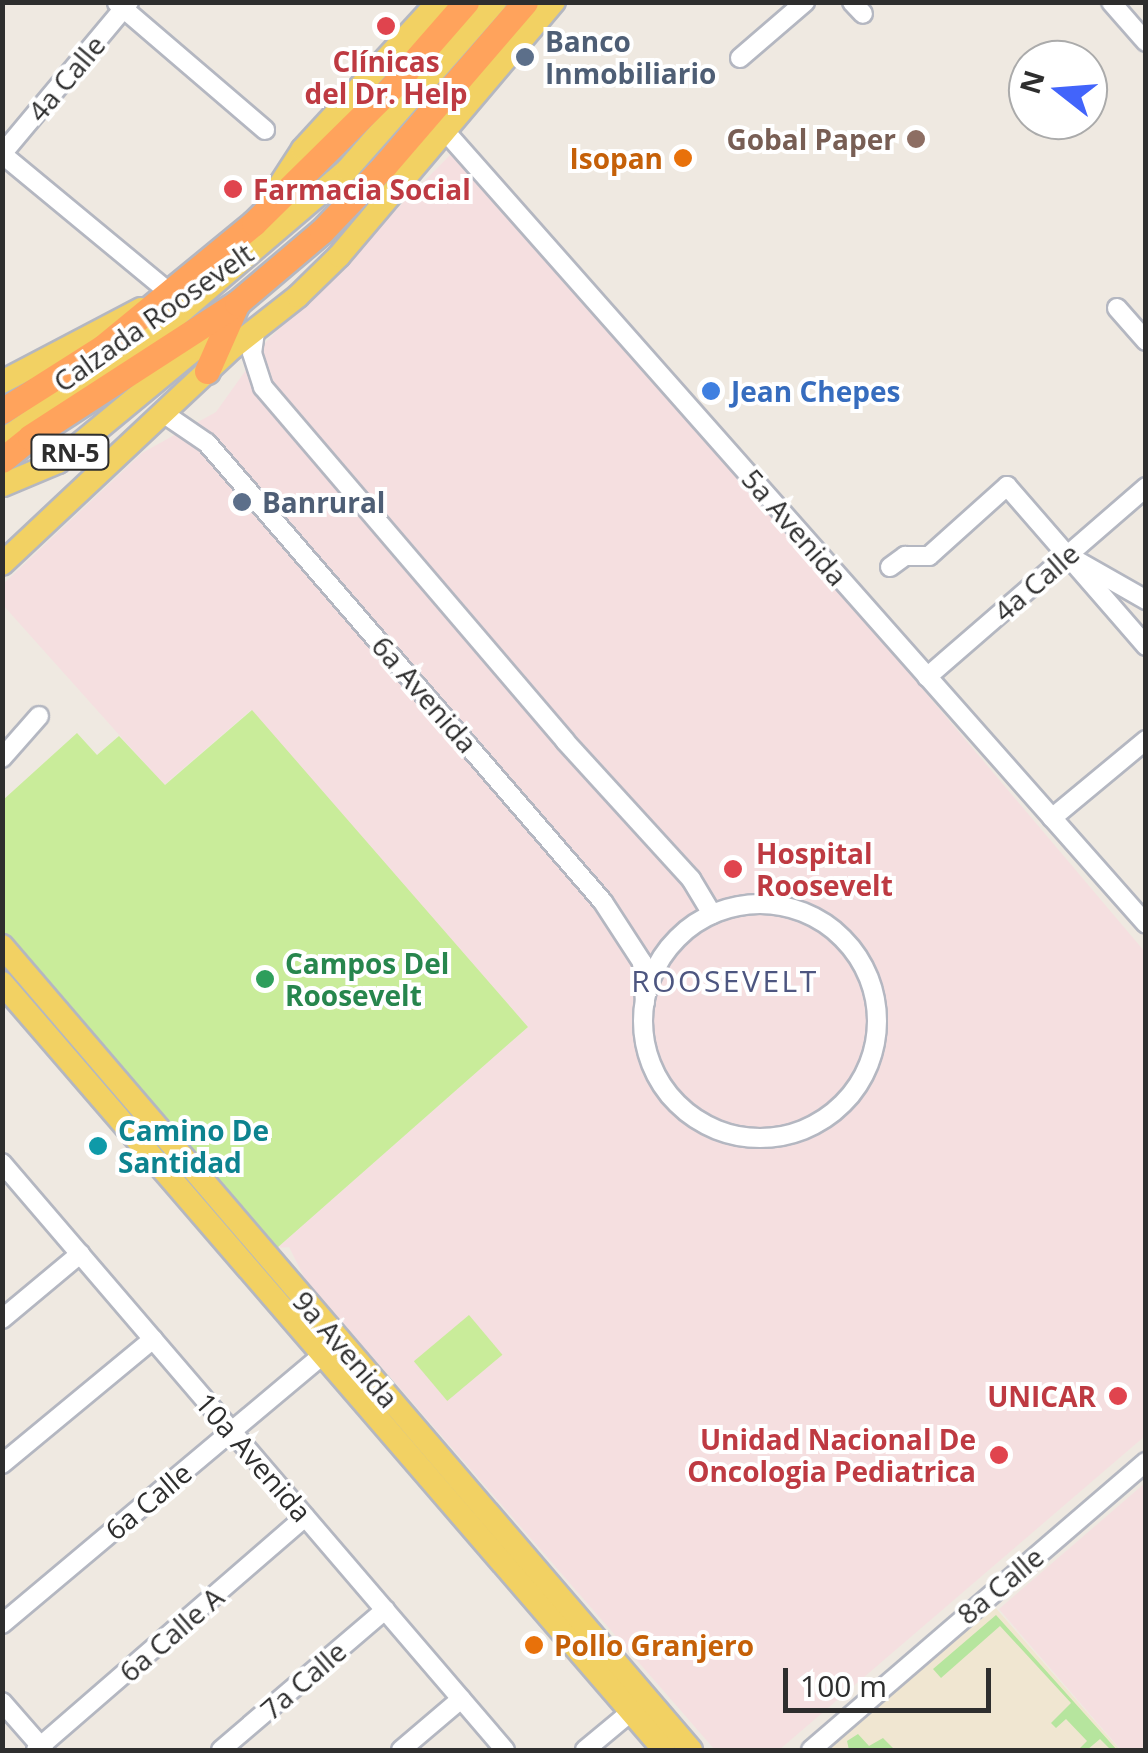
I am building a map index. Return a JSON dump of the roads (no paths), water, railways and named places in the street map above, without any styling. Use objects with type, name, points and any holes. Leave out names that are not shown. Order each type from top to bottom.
[{"type":"highway","name":"Calzada Roosevelt","points":[[2,411],[104,347],[254,223],[392,88],[466,2]]},
{"type":"highway","name":"Calzada Roosevelt","points":[[5,446],[237,304],[322,231],[384,166],[511,7]]},
{"type":"highway","points":[[392,88],[389,59],[422,54]]},
{"type":"highway","points":[[207,371],[237,304]]},
{"type":"main road","points":[[2,564],[207,371],[339,256],[554,2]]},
{"type":"main road","points":[[254,223],[304,149],[389,59],[431,5]]},
{"type":"main road","name":"Calzada Roosevelt","points":[[5,446],[12,434],[120,358],[243,263],[348,170],[511,7]]},
{"type":"main road","points":[[2,382],[54,351],[171,294]]},
{"type":"main road","name":"RN-5","points":[[3,485],[48,469],[196,348],[237,304]]},
{"type":"main road","points":[[129,404],[163,413]]},
{"type":"main road","name":"9a Avenida","points":[[2,946],[10,986],[331,1348],[639,1705],[692,1750]]},
{"type":"main road","name":"9a Avenida","points":[[639,1705],[664,1750]]},
{"type":"street","points":[[740,58],[805,2]]},
{"type":"street","points":[[1111,2],[1146,42]]},
{"type":"street","points":[[123,5],[265,130]]},
{"type":"street","name":"4a Calle","points":[[2,154],[123,5]]},
{"type":"street","name":"5a Avenida","points":[[445,131],[1146,924]]},
{"type":"street","points":[[2,154],[171,294]]},
{"type":"street","points":[[1118,308],[1146,340]]},
{"type":"street","points":[[255,332],[252,353],[263,387],[565,741],[691,879],[712,914]]},
{"type":"street","name":"6a Avenida","points":[[163,413],[208,443],[603,902],[642,962],[645,1002]]},
{"type":"street","points":[[890,567],[905,556],[929,556],[1007,486],[1146,646]]},
{"type":"street","name":"4a Calle","points":[[927,677],[1146,487]]},
{"type":"street","points":[[1067,555],[1146,600]]},
{"type":"street","points":[[2,758],[40,716]]},
{"type":"street","points":[[1052,818],[1146,740]]},
{"type":"street","points":[[768,903],[808,914],[843,937],[866,972],[877,1012],[872,1053],[854,1091],[835,1112],[785,1136],[757,1138],[704,1124],[672,1099],[648,1054],[645,1002],[653,974],[668,949],[688,928],[712,914],[768,903]]},
{"type":"street","name":"10a Avenida","points":[[2,1164],[506,1750]]},
{"type":"street","points":[[2,1319],[80,1254]]},
{"type":"street","points":[[2,1464],[153,1339]]},
{"type":"street","name":"6a Calle","points":[[2,1624],[331,1348]]},
{"type":"street","name":"8a Calle","points":[[811,1750],[1146,1462]]},
{"type":"street","name":"6a Calle A","points":[[41,1749],[305,1517]]},
{"type":"street","name":"7a Calle","points":[[221,1750],[385,1610]]},
{"type":"street","points":[[400,1750],[461,1698]]},
{"type":"street","points":[[2,1702],[41,1749]]},
{"type":"street","points":[[585,1750],[639,1705]]},
{"type":"place","name":"Clínicas del Dr. Help","points":[[386,26]]},
{"type":"place","name":"Banco Inmobiliario","points":[[525,57]]},
{"type":"place","name":"Gobal Paper","points":[[916,139]]},
{"type":"place","name":"Isopan","points":[[683,158]]},
{"type":"place","name":"Farmacia Social","points":[[233,189]]},
{"type":"place","name":"Jean Chepes","points":[[711,391]]},
{"type":"place","name":"Banrural","points":[[242,502]]},
{"type":"place","name":"Hospital Roosevelt","points":[[733,869]]},
{"type":"place","name":"Campos Del Roosevelt","points":[[265,979]]},
{"type":"place","name":"Camino De Santidad","points":[[98,1146]]},
{"type":"place","name":"UNICAR","points":[[1118,1396]]},
{"type":"place","name":"Unidad Nacional De Oncologia Pediatrica","points":[[999,1455]]},
{"type":"place","name":"Pollo Granjero","points":[[534,1645]]},
{"type":"district","name":"ROOSEVELT","points":[[725,981]]}]
